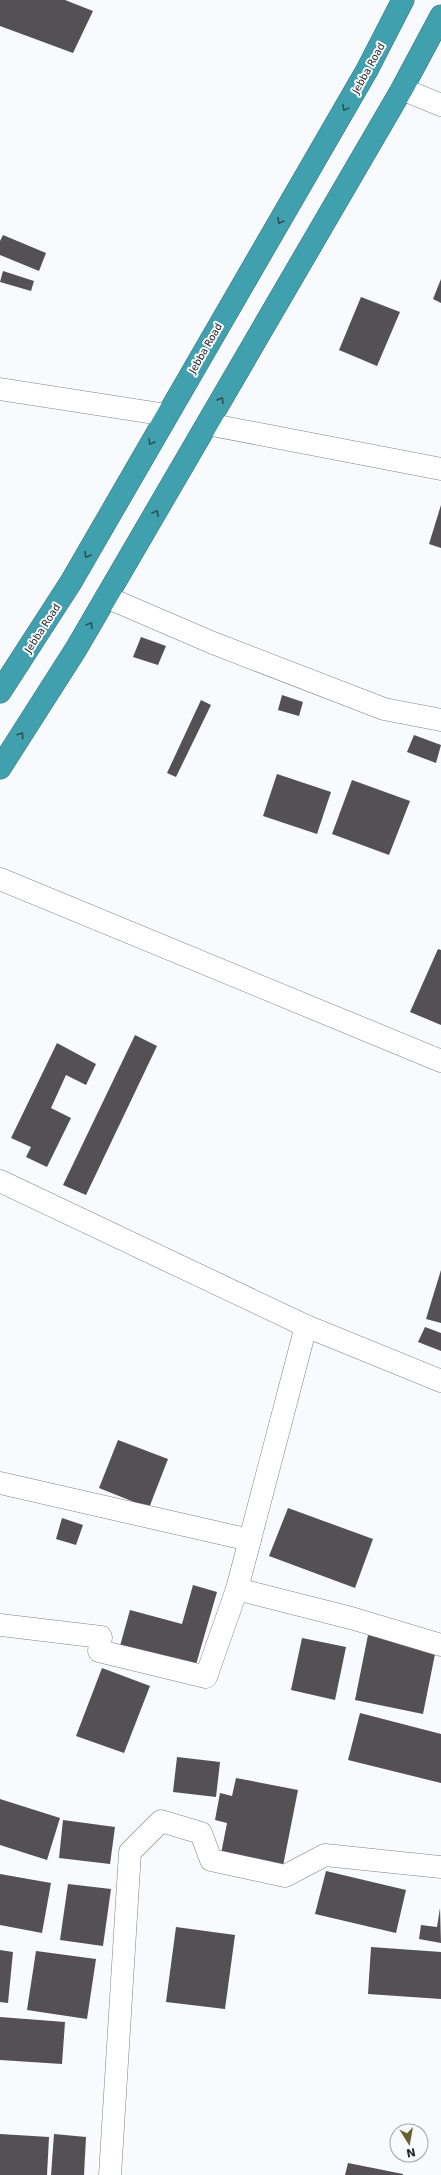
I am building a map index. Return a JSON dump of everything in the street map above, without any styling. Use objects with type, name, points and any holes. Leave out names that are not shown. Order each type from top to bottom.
[{"type":"highway","name":"Jebba Road","points":[[0,692],[71,582],[367,70],[403,0]]},
{"type":"highway","points":[[0,768],[76,649],[106,598],[402,89],[441,16]]},
{"type":"street","points":[[402,89],[441,105]]},
{"type":"street","points":[[0,389],[167,415]]},
{"type":"street","points":[[207,424],[441,469]]},
{"type":"street","points":[[106,598],[213,643],[384,709],[441,720]]},
{"type":"street","points":[[0,880],[441,1061]]},
{"type":"street","points":[[0,1181],[306,1326],[441,1381]]},
{"type":"street","points":[[0,1625],[101,1637],[99,1651],[206,1677],[237,1589],[306,1326]]},
{"type":"street","points":[[0,1483],[250,1540]]},
{"type":"street","points":[[237,1589],[351,1618],[441,1646]]},
{"type":"street","points":[[110,2175],[130,1852],[161,1821],[201,1833],[211,1860],[285,1876],[325,1855],[441,1868]]},
{"type":"building","points":[[0,0],[65,0],[93,11],[73,53],[0,26]]},
{"type":"building","points":[[3,235],[46,253],[39,271],[0,255],[0,241]]},
{"type":"building","points":[[3,271],[34,281],[31,291],[0,282]]},
{"type":"building","points":[[441,279],[441,303],[433,299]]},
{"type":"building","points":[[361,297],[400,312],[377,366],[339,350]]},
{"type":"building","points":[[441,505],[441,548],[429,544]]},
{"type":"building","points":[[141,637],[166,646],[158,665],[133,657]]},
{"type":"building","points":[[282,695],[303,702],[299,716],[278,710]]},
{"type":"building","points":[[201,700],[211,705],[176,777],[167,773]]},
{"type":"building","points":[[414,735],[441,745],[436,763],[407,752]]},
{"type":"building","points":[[277,774],[331,792],[317,834],[263,816]]},
{"type":"building","points":[[352,780],[410,801],[389,855],[332,834]]},
{"type":"building","points":[[438,949],[441,950],[441,1025],[410,1012]]},
{"type":"building","points":[[135,1035],[157,1046],[86,1195],[63,1185]]},
{"type":"building","points":[[57,1043],[96,1064],[86,1085],[66,1075],[51,1108],[71,1118],[47,1167],[26,1157],[31,1147],[11,1138]]},
{"type":"building","points":[[441,1270],[441,1323],[426,1319]]},
{"type":"building","points":[[425,1327],[441,1333],[441,1351],[418,1342]]},
{"type":"building","points":[[118,1440],[168,1459],[149,1508],[99,1488]]},
{"type":"building","points":[[288,1508],[373,1539],[355,1588],[269,1556]]},
{"type":"building","points":[[62,1518],[83,1525],[76,1545],[56,1539]]},
{"type":"building","points":[[193,1585],[217,1592],[195,1668],[120,1646],[130,1610],[182,1624]]},
{"type":"building","points":[[368,1635],[436,1649],[423,1714],[355,1700]]},
{"type":"building","points":[[302,1638],[346,1647],[335,1700],[291,1690]]},
{"type":"building","points":[[102,1668],[150,1686],[124,1753],[76,1736]]},
{"type":"building","points":[[360,1713],[441,1734],[441,1783],[348,1760]]},
{"type":"building","points":[[177,1757],[220,1762],[216,1797],[173,1792]]},
{"type":"building","points":[[236,1778],[298,1790],[283,1866],[221,1854],[227,1823],[215,1820],[220,1793],[232,1796]]},
{"type":"building","points":[[0,1799],[60,1818],[47,1860],[0,1845]]},
{"type":"building","points":[[63,1820],[115,1827],[110,1864],[59,1858]]},
{"type":"building","points":[[326,1871],[406,1890],[396,1933],[315,1914]]},
{"type":"building","points":[[0,1874],[51,1883],[42,1933],[0,1925]]},
{"type":"building","points":[[68,1884],[111,1889],[103,1946],[60,1940]]},
{"type":"building","points":[[440,1908],[441,1943],[419,1939],[421,1925],[437,1927]]},
{"type":"building","points":[[176,1927],[235,1935],[225,2009],[166,2002]]},
{"type":"building","points":[[371,1947],[441,1952],[441,1999],[368,1994]]},
{"type":"building","points":[[0,1950],[13,1952],[8,2003],[0,2002]]},
{"type":"building","points":[[36,1951],[96,1959],[87,2019],[27,2010]]},
{"type":"building","points":[[0,2017],[65,2022],[62,2064],[0,2060]]},
{"type":"building","points":[[0,2134],[49,2137],[47,2175],[0,2175]]},
{"type":"building","points":[[54,2134],[86,2137],[84,2175],[51,2175]]},
{"type":"building","points":[[348,2163],[403,2174],[403,2175],[345,2175]]}]
